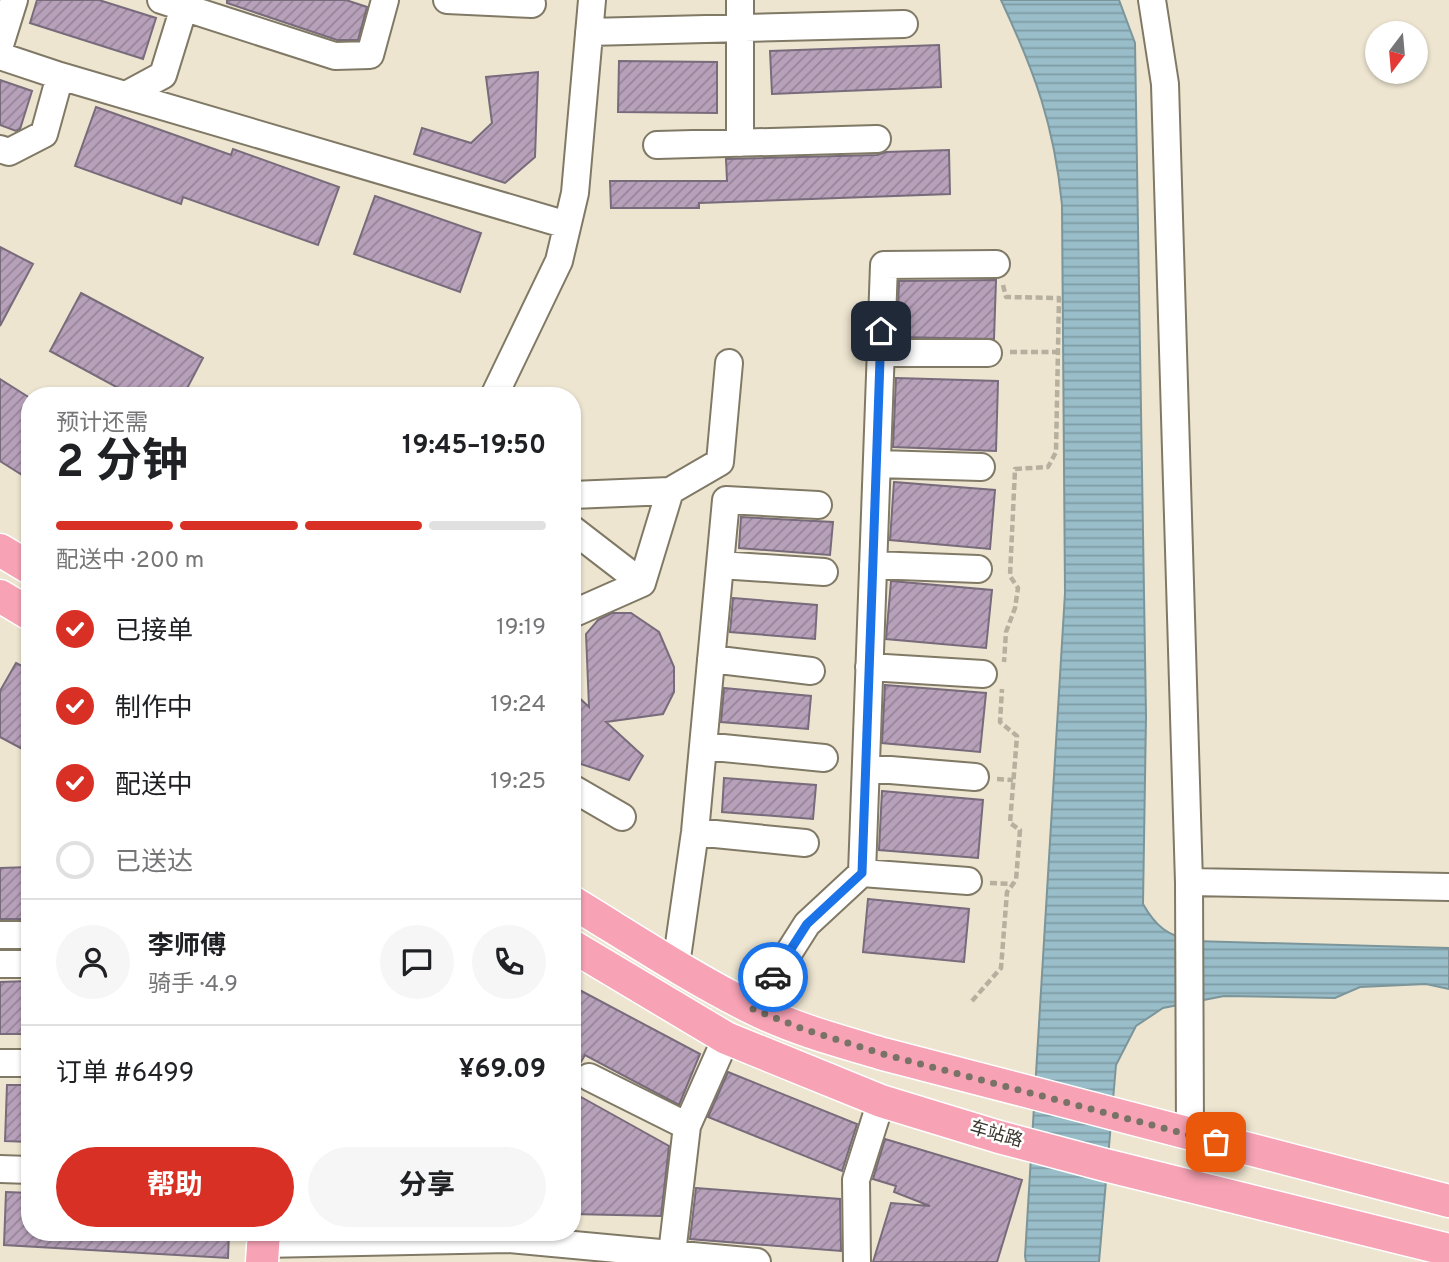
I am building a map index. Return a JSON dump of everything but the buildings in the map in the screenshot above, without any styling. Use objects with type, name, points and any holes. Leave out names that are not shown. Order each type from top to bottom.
[{"type":"main road","points":[[0,550],[21,563]]},
{"type":"main road","points":[[0,596],[21,609]]},
{"type":"main road","points":[[581,907],[753,1009],[803,1029],[872,1051],[1449,1200]]},
{"type":"main road","name":"车站路","points":[[581,951],[726,1038],[881,1101],[999,1137],[1105,1165],[1449,1250]]},
{"type":"street","points":[[0,45],[14,0]]},
{"type":"street","points":[[126,96],[163,75],[172,3],[335,56],[370,55],[386,0]]},
{"type":"street","points":[[447,0],[531,4]]},
{"type":"street","points":[[498,387],[559,261],[575,193],[592,0]]},
{"type":"street","points":[[740,0],[740,143]]},
{"type":"street","points":[[1152,0],[1165,84],[1189,882],[1190,1135]]},
{"type":"street","points":[[589,32],[904,24]]},
{"type":"street","points":[[0,56],[126,96],[567,225]]},
{"type":"street","points":[[0,149],[9,152],[44,134],[60,76]]},
{"type":"street","points":[[657,145],[877,139]]},
{"type":"street","points":[[753,1009],[807,924],[862,873],[884,265],[996,264]]},
{"type":"street","points":[[880,354],[988,353]]},
{"type":"street","points":[[581,495],[670,491],[720,462],[729,363]]},
{"type":"street","points":[[877,464],[981,467]]},
{"type":"street","points":[[581,610],[642,583],[670,491]]},
{"type":"street","points":[[676,965],[695,832],[726,500],[818,505]]},
{"type":"street","points":[[581,536],[642,583]]},
{"type":"street","points":[[720,565],[824,572]]},
{"type":"street","points":[[873,565],[978,569]]},
{"type":"street","points":[[711,659],[811,671]]},
{"type":"street","points":[[869,667],[997,675]]},
{"type":"street","points":[[703,746],[824,758]]},
{"type":"street","points":[[866,768],[975,777]]},
{"type":"street","points":[[581,793],[622,817]]},
{"type":"street","points":[[695,832],[805,843]]},
{"type":"street","points":[[862,873],[968,881]]},
{"type":"street","points":[[1189,882],[1449,887]]},
{"type":"street","points":[[0,935],[21,935]]},
{"type":"street","points":[[0,964],[21,964]]},
{"type":"street","points":[[672,1258],[687,1126],[726,1038]]},
{"type":"street","points":[[0,1063],[21,1063]]},
{"type":"street","points":[[589,1077],[687,1126]]},
{"type":"street","points":[[857,1262],[856,1180],[881,1101]]},
{"type":"street","points":[[0,1168],[21,1169]]},
{"type":"street","points":[[263,1246],[509,1244],[672,1258],[757,1262]]},
{"type":"path","points":[[972,1001],[1001,968],[1007,891],[1016,880],[1020,830],[1010,823],[1017,736],[1000,722],[997,675],[1006,632],[1016,608],[1018,588],[1010,576],[1015,469],[1048,467],[1056,452],[1059,298],[1006,296],[996,264]]},
{"type":"path","points":[[988,353],[1058,352]]},
{"type":"water","points":[[1001,0],[1119,0],[1135,43],[1146,716],[1143,904],[1164,929],[1194,941],[1449,948],[1449,989],[1426,984],[1360,987],[1335,998],[1224,996],[1163,1008],[1136,1026],[1116,1065],[1099,1262],[1026,1262],[1025,1256],[1065,593],[1062,205],[1054,149],[1041,100],[1024,51]]},
{"type":"way so far","points":[[773,977],[753,1009],[803,1029],[883,1054],[1216,1142]]},
{"type":"route","points":[[773,977],[807,924],[862,873],[881,331]]}]
